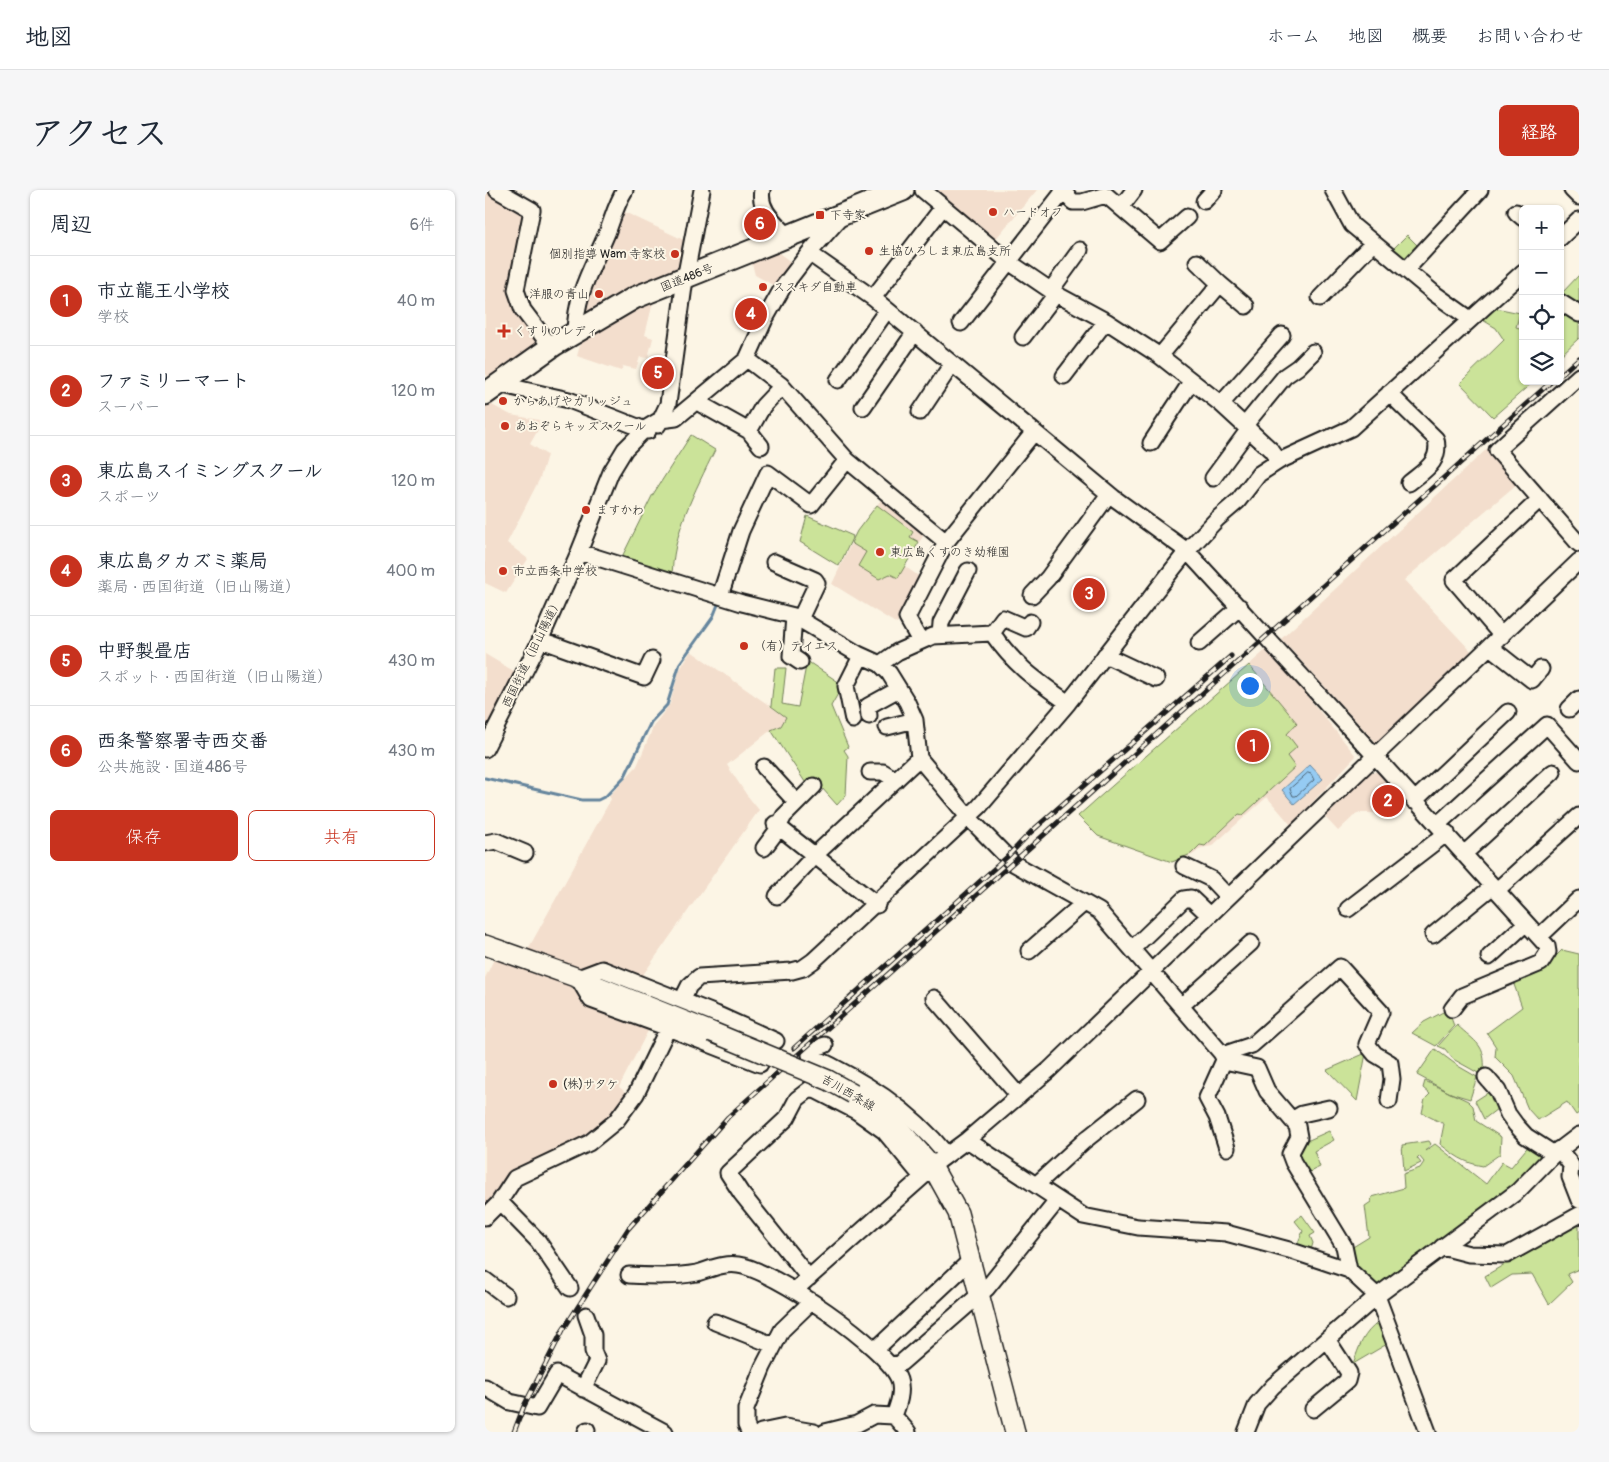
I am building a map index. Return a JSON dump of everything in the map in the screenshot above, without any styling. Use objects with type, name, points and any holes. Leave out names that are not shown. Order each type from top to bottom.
[{"type":"highway","name":"国道486号","points":[[489,390],[551,347],[634,298],[789,237],[844,213],[881,193],[903,190]]},
{"type":"main road","name":"吉川西条線","points":[[485,945],[578,978],[828,1080],[853,1094],[895,1124],[934,1166],[958,1213],[1015,1432]]},
{"type":"street","points":[[497,190],[532,210],[516,290],[523,310],[551,347]]},
{"type":"street","points":[[575,333],[575,310],[584,284],[608,230],[617,202],[625,190]]},
{"type":"street","points":[[489,390],[569,400],[653,426],[668,404],[685,279],[702,190]]},
{"type":"street","points":[[761,190],[760,200],[764,209],[789,237]]},
{"type":"street","points":[[923,190],[1009,262],[1053,292],[1106,320],[1159,356],[1221,404],[1247,427],[1279,461]]},
{"type":"street","points":[[1121,207],[1134,190]]},
{"type":"street","points":[[1333,190],[1348,220],[1406,270],[1470,319]]},
{"type":"street","points":[[1406,270],[1480,190]]},
{"type":"street","points":[[1572,190],[1579,197]]},
{"type":"street","points":[[961,323],[1062,191],[1073,202],[1082,202],[1106,194],[1160,241],[1187,217]]},
{"type":"street","points":[[873,298],[943,207]]},
{"type":"street","name":"西国街道（旧山陽道）","points":[[485,748],[541,640],[611,472],[625,449],[653,426],[677,418],[747,359],[765,319],[783,287],[809,253],[844,213]]},
{"type":"street","points":[[1564,234],[1579,220]]},
{"type":"street","points":[[1320,298],[1373,242]]},
{"type":"street","points":[[1023,337],[1080,250]]},
{"type":"street","points":[[809,253],[873,298],[1109,494],[1187,551],[1547,946],[1548,952],[1541,963],[1463,996],[1449,1005]]},
{"type":"street","points":[[1197,262],[1246,306]]},
{"type":"street","points":[[682,1000],[689,986],[699,978],[803,968],[877,905],[969,818],[1068,703],[1187,551],[1217,519],[1239,501],[1259,474],[1279,461],[1351,428],[1470,319],[1519,278]]},
{"type":"street","points":[[1159,356],[1220,284]]},
{"type":"street","points":[[1564,305],[1579,314]]},
{"type":"street","points":[[838,380],[887,310]]},
{"type":"street","points":[[1064,376],[1106,320]]},
{"type":"street","points":[[863,407],[915,332]]},
{"type":"street","points":[[1221,404],[1282,335]]},
{"type":"street","points":[[1213,478],[1247,427],[1285,376],[1298,367],[1313,352]]},
{"type":"street","points":[[747,359],[782,386],[847,460],[946,542]]},
{"type":"street","points":[[920,412],[952,364]]},
{"type":"street","points":[[1579,376],[1497,450],[1579,544]]},
{"type":"street","points":[[1151,443],[1191,382]]},
{"type":"street","points":[[749,431],[763,406],[782,386]]},
{"type":"street","points":[[1389,393],[1436,439],[1438,449],[1435,461],[1409,483]]},
{"type":"street","points":[[697,402],[749,431],[761,446]]},
{"type":"street","points":[[920,641],[907,618],[946,542],[1034,432]]},
{"type":"street","points":[[720,596],[741,531],[768,473],[811,505],[847,460]]},
{"type":"street","points":[[1032,595],[1048,578],[1109,494]]},
{"type":"street","points":[[1502,636],[1454,580],[1540,499]]},
{"type":"street","points":[[579,552],[797,618],[861,656],[880,664],[889,673],[915,720],[919,758],[969,818],[1013,863],[1099,911],[1229,1062],[1257,1068],[1267,1091],[1292,1120],[1299,1137],[1291,1154],[1293,1162],[1344,1246],[1349,1270]]},
{"type":"street","points":[[795,1290],[934,1166],[1049,1070],[1579,561]]},
{"type":"street","points":[[774,562],[815,580],[817,583],[797,618],[791,656],[800,662]]},
{"type":"street","points":[[940,636],[941,623],[968,571]]},
{"type":"street","points":[[1199,643],[1240,607]]},
{"type":"street","points":[[993,633],[1003,618],[1026,628],[1030,622]]},
{"type":"street","points":[[880,664],[897,652],[920,641],[940,636],[993,633]]},
{"type":"street","points":[[993,633],[1005,651],[1022,670],[1068,703]]},
{"type":"street","points":[[541,640],[645,677],[652,660]]},
{"type":"street","points":[[1490,647],[1532,680],[1541,669]]},
{"type":"street","points":[[1105,655],[1157,679]]},
{"type":"street","points":[[853,720],[845,686],[861,656]]},
{"type":"street","points":[[869,716],[868,706],[899,689]]},
{"type":"street","points":[[1414,801],[1508,712]]},
{"type":"street","points":[[887,727],[915,720]]},
{"type":"street","points":[[1348,909],[1442,829],[1547,725],[1579,761]]},
{"type":"street","points":[[777,896],[815,855],[919,758]]},
{"type":"street","points":[[764,767],[797,803]]},
{"type":"street","points":[[870,772],[883,772],[896,780]]},
{"type":"street","points":[[1464,854],[1553,772]]},
{"type":"street","points":[[764,848],[784,816],[814,786]]},
{"type":"street","points":[[1433,935],[1495,888],[1579,816]]},
{"type":"street","points":[[777,826],[877,905]]},
{"type":"street","points":[[485,843],[496,841],[525,853]]},
{"type":"street","points":[[1184,866],[1211,879],[1228,897]]},
{"type":"street","points":[[1132,949],[1185,899],[1191,898],[1209,915]]},
{"type":"street","points":[[1539,937],[1579,899]]},
{"type":"street","points":[[1029,951],[1084,903]]},
{"type":"street","points":[[1489,957],[1526,923]]},
{"type":"street","points":[[1181,1006],[1251,943]]},
{"type":"street","points":[[1227,1148],[1217,1117],[1207,1098],[1224,1057],[1252,1045],[1340,967],[1381,1012],[1367,1044],[1375,1054],[1390,1063],[1392,1079],[1389,1101]]},
{"type":"street","points":[[760,1064],[591,1000],[578,978],[602,969],[682,1000],[776,1041]]},
{"type":"street","points":[[934,998],[1019,1096]]},
{"type":"street","points":[[485,1217],[500,1202],[515,1178],[589,1143],[616,1121],[636,1094],[668,1028]]},
{"type":"street","points":[[737,1055],[748,1028]]},
{"type":"street","points":[[825,1045],[819,1047],[810,1055],[854,1077],[891,1100],[907,1113],[934,1166]]},
{"type":"street","points":[[814,1090],[825,1063]]},
{"type":"street","points":[[1486,1078],[1498,1091],[1508,1114],[1526,1136],[1557,1152],[1571,1165],[1570,1177],[1579,1200]]},
{"type":"street","points":[[809,1278],[741,1193],[729,1173],[787,1118],[802,1094],[814,1090],[856,1111],[934,1166]]},
{"type":"street","points":[[1036,1185],[1084,1141],[1137,1099]]},
{"type":"street","points":[[1292,1120],[1302,1114],[1329,1108]]},
{"type":"street","points":[[1246,1432],[1257,1404],[1262,1398],[1327,1339],[1377,1296],[1518,1191],[1557,1152],[1579,1135]]},
{"type":"street","points":[[967,1140],[1057,1201],[1083,1216],[1138,1227],[1226,1234],[1289,1250],[1349,1270],[1377,1296],[1428,1432]]},
{"type":"street","points":[[891,1365],[901,1363],[969,1302],[980,1296],[1057,1201]]},
{"type":"street","points":[[500,1202],[538,1241],[570,1288]]},
{"type":"street","points":[[1442,1247],[1469,1254],[1507,1255],[1579,1216]]},
{"type":"street","points":[[875,1350],[971,1261]]},
{"type":"street","points":[[629,1275],[657,1276],[697,1273],[718,1265],[739,1265],[795,1290],[875,1350],[891,1365],[900,1381],[900,1401],[893,1416]]},
{"type":"street","points":[[485,1280],[506,1296]]},
{"type":"street","points":[[749,1432],[746,1424],[746,1409],[773,1345],[792,1319],[811,1302]]},
{"type":"street","points":[[583,1389],[597,1361],[593,1350],[593,1335],[586,1315]]},
{"type":"street","points":[[715,1322],[773,1345]]},
{"type":"street","points":[[1313,1409],[1347,1381],[1349,1372],[1327,1339]]},
{"type":"street","points":[[485,1387],[510,1402],[537,1408],[557,1374],[665,1432]]},
{"type":"street","points":[[825,1432],[857,1424],[874,1416],[893,1416],[908,1432]]},
{"type":"street","points":[[761,1432],[785,1427],[814,1432]]},
{"type":"shaded area","points":[[485,190],[522,211],[526,217],[510,290],[540,344],[492,382],[485,373]]},
{"type":"shaded area","points":[[931,190],[1037,190],[993,242]]},
{"type":"shaded area","points":[[616,208],[688,242],[683,271],[578,320]]},
{"type":"shaded area","points":[[775,250],[796,266],[780,289],[755,275],[751,260]]},
{"type":"shaded area","points":[[654,298],[645,335],[653,338],[648,358],[640,357],[636,369],[623,366],[621,371],[577,356],[582,338]]},
{"type":"shaded area","points":[[488,403],[511,415],[539,420],[538,430],[530,444],[547,455],[540,478],[507,543],[528,559],[506,593],[485,583],[485,406]]},
{"type":"shaded area","points":[[1488,448],[1517,484],[1404,580],[1473,653],[1376,743],[1281,639]]},
{"type":"shaded area","name":"東広島くすのき幼稚園","points":[[884,496],[927,530],[904,566],[923,579],[897,624],[832,584],[857,531]]},
{"type":"shaded area","points":[[1268,648],[1356,756],[1291,825],[1267,797],[1212,846],[1201,848],[1194,854],[1172,862],[1098,836],[1078,816]]},
{"type":"shaded area","points":[[691,651],[786,717],[781,726],[771,730],[727,765],[759,810],[640,979],[584,969],[527,951],[611,799],[609,796],[637,766],[654,725],[670,704],[679,671]]},
{"type":"shaded area","points":[[485,654],[517,673],[485,737]]},
{"type":"shaded area","points":[[1370,772],[1381,772],[1405,798],[1384,818],[1379,813],[1357,813],[1338,831],[1324,816]]},
{"type":"shaded area","name":"(株)サタケ","points":[[494,959],[571,986],[586,1003],[650,1027],[619,1087],[629,1095],[587,1142],[513,1174],[485,1211],[485,978]]},
{"type":"green space","points":[[1407,235],[1421,249],[1413,259],[1404,260],[1393,249]]},
{"type":"green space","points":[[1579,275],[1579,305],[1564,294],[1564,291]]},
{"type":"green space","points":[[1496,308],[1519,313],[1516,327],[1519,328],[1519,385],[1529,385],[1493,417],[1460,383],[1504,340],[1496,328],[1481,319]]},
{"type":"green space","points":[[1564,308],[1579,317],[1579,338],[1564,352]]},
{"type":"green space","points":[[691,435],[715,450],[680,529],[673,563],[672,580],[619,563],[652,496]]},
{"type":"green space","points":[[877,505],[913,532],[910,537],[919,542],[898,578],[890,574],[879,579],[858,566],[866,552],[851,543],[857,531]]},
{"type":"green space","points":[[807,516],[853,536],[839,566],[800,542]]},
{"type":"green space","points":[[807,661],[843,685],[831,706],[848,747],[844,750],[848,756],[846,795],[837,805],[814,779],[807,785],[771,730],[781,726],[786,717],[771,706],[775,668],[786,668],[782,704],[798,707]]},
{"type":"green space","points":[[1249,665],[1297,723],[1287,734],[1297,747],[1287,756],[1295,767],[1243,815],[1239,814],[1205,846],[1200,845],[1191,854],[1172,862],[1098,836],[1078,816]]},
{"type":"green space","points":[[1562,950],[1579,954],[1579,1113],[1576,1115],[1567,1102],[1538,1120],[1528,1109],[1514,1076],[1495,1057],[1496,1047],[1487,1033],[1522,1007],[1512,979],[1540,972]]},
{"type":"green space","points":[[1445,1011],[1449,1012],[1454,1026],[1436,1046],[1412,1033],[1424,1022]]},
{"type":"green space","points":[[1457,1025],[1474,1040],[1481,1050],[1484,1072],[1480,1074],[1453,1059],[1445,1049],[1438,1046]]},
{"type":"green space","points":[[1435,1049],[1477,1077],[1470,1099],[1450,1093],[1417,1075]]},
{"type":"green space","points":[[1366,1053],[1357,1101],[1327,1070]]},
{"type":"green space","points":[[1425,1081],[1468,1101],[1473,1106],[1476,1121],[1501,1137],[1500,1154],[1483,1166],[1476,1165],[1465,1161],[1440,1144],[1444,1124],[1422,1113],[1425,1099],[1430,1094],[1423,1088]]},
{"type":"green space","points":[[1492,1090],[1501,1106],[1484,1119],[1475,1101]]},
{"type":"green space","points":[[1329,1131],[1334,1140],[1314,1151],[1320,1167],[1303,1175],[1292,1153],[1305,1137],[1309,1140]]},
{"type":"green space","points":[[1429,1141],[1431,1144],[1425,1151],[1435,1144],[1486,1184],[1502,1162],[1511,1167],[1531,1143],[1550,1154],[1517,1189],[1377,1291],[1352,1267],[1348,1250],[1369,1237],[1365,1206],[1371,1202],[1372,1197],[1404,1188],[1403,1174],[1420,1168],[1424,1162],[1419,1156],[1417,1158],[1421,1163],[1404,1171],[1402,1145]]},
{"type":"green space","points":[[1302,1215],[1315,1233],[1310,1236],[1313,1243],[1311,1250],[1296,1247],[1303,1231],[1295,1221]]},
{"type":"green space","points":[[1579,1222],[1579,1269],[1567,1274],[1572,1282],[1549,1304],[1532,1274],[1512,1275],[1491,1288],[1485,1276],[1505,1264],[1506,1261]]},
{"type":"green space","points":[[1379,1322],[1387,1344],[1353,1364],[1365,1336]]},
{"type":"water","points":[[1310,765],[1323,779],[1294,804],[1282,790]]},
{"type":"waterway","points":[[485,778],[582,800],[598,800],[606,796],[625,776],[651,722],[667,705],[680,663],[713,617],[719,602]]},
{"type":"railway","points":[[1564,371],[1579,358]]},
{"type":"railway","points":[[514,1432],[524,1406],[563,1330],[628,1229],[728,1117],[1548,385]]},
{"type":"railway","points":[[794,1048],[1007,857],[1031,832],[1231,656]]},
{"type":"place","name":"ハードオフ","points":[[993,212]]},
{"type":"place","name":"下寺家","points":[[820,215]]},
{"type":"place","name":"西条警察署寺西交番","points":[[760,224]]},
{"type":"place","name":"生協ひろしま東広島支所","points":[[869,251]]},
{"type":"place","name":"個別指導 Wam 寺家校","points":[[675,254]]},
{"type":"place","name":"ススキダ自動車","points":[[763,287]]},
{"type":"place","name":"洋服の青山","points":[[599,294]]},
{"type":"place","name":"東広島タカズミ薬局","points":[[751,314]]},
{"type":"place","name":"くすりのレディ","points":[[504,331]]},
{"type":"place","name":"中野製畳店","points":[[658,373]]},
{"type":"place","name":"からあげやカリッジュ","points":[[503,401]]},
{"type":"place","name":"あおぞらキッズスクール","points":[[505,426]]},
{"type":"place","name":"ますかわ","points":[[586,510]]},
{"type":"place","name":"東広島くすのき幼稚園","points":[[880,552]]},
{"type":"place","name":"市立西条中学校","points":[[503,571]]},
{"type":"place","name":"東広島スイミングスクール","points":[[1089,594]]},
{"type":"place","name":"（有）テイエス","points":[[744,646]]},
{"type":"place","name":"市立龍王小学校","points":[[1253,746]]},
{"type":"place","name":"ファミリーマート","points":[[1388,801]]},
{"type":"place","name":"(株)サタケ","points":[[553,1084]]}]
